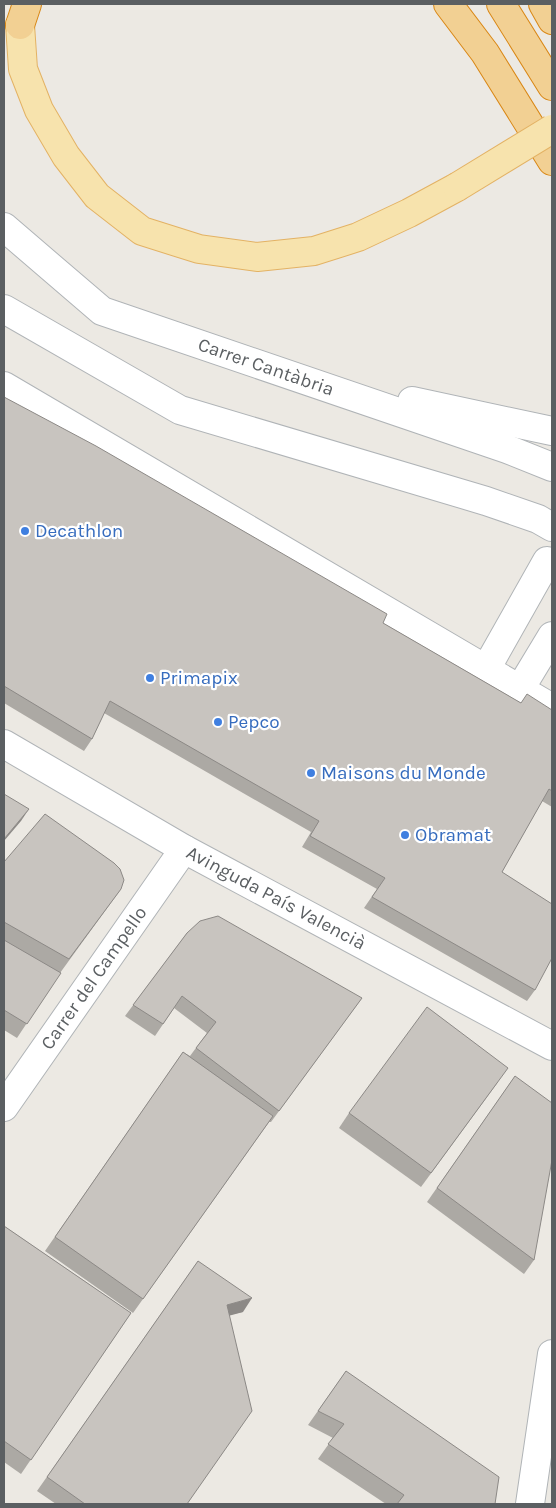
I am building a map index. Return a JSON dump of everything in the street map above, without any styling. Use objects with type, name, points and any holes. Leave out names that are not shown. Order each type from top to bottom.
[{"type":"highway","points":[[448,4],[485,53],[552,161]]},
{"type":"highway","points":[[501,4],[552,86]]},
{"type":"highway","points":[[543,4],[552,20]]},
{"type":"main road","points":[[22,11],[24,69],[39,110],[66,156],[97,196],[142,231],[199,250],[257,257],[314,251],[375,229],[409,213],[552,129]]},
{"type":"street","name":"Carrer Cantàbria","points":[[4,227],[102,310],[507,449],[552,467]]},
{"type":"street","points":[[4,309],[180,410],[486,501],[538,519],[552,527]]},
{"type":"street","points":[[296,377],[552,431]]},
{"type":"street","points":[[4,386],[552,708]]},
{"type":"street","points":[[486,669],[547,561]]},
{"type":"street","points":[[520,689],[550,645]]},
{"type":"street","name":"Avinguda País Valencià","points":[[4,744],[184,849],[552,1046]]},
{"type":"street","name":"Carrer del Campello","points":[[4,1107],[184,849]]},
{"type":"street","points":[[530,1504],[552,1354]]},
{"type":"building","points":[[4,397],[96,446],[387,614],[383,623],[521,703],[527,694],[552,710],[552,791],[549,789],[502,872],[552,904],[552,958],[535,990],[372,897],[385,878],[310,836],[319,821],[110,701],[92,739],[4,686]]},
{"type":"building","points":[[4,794],[29,809],[4,839]]},
{"type":"building","points":[[45,814],[114,863],[120,869],[124,880],[121,889],[69,959],[4,922],[4,862]]},
{"type":"building","points":[[218,916],[362,998],[279,1111],[196,1048],[216,1022],[182,996],[163,1024],[133,1005],[187,933],[200,921]]},
{"type":"building","points":[[4,940],[61,973],[27,1024],[4,1010]]},
{"type":"building","points":[[427,1007],[508,1068],[431,1173],[349,1113]]},
{"type":"building","points":[[183,1052],[273,1116],[143,1299],[55,1237]]},
{"type":"building","points":[[515,1076],[552,1103],[552,1160],[534,1260],[437,1188]]},
{"type":"building","points":[[4,1226],[131,1313],[31,1460],[4,1441]]},
{"type":"building","points":[[198,1261],[252,1298],[227,1305],[252,1411],[187,1504],[85,1504],[47,1477]]},
{"type":"building","points":[[346,1371],[499,1477],[495,1504],[397,1504],[404,1495],[328,1444],[344,1424],[318,1411]]},
{"type":"place","name":"Decathlon","points":[[25,531]]},
{"type":"place","name":"Primapix","points":[[150,678]]},
{"type":"place","name":"Pepco","points":[[218,722]]},
{"type":"place","name":"Maisons du Monde","points":[[311,773]]},
{"type":"place","name":"Obramat","points":[[405,835]]}]
